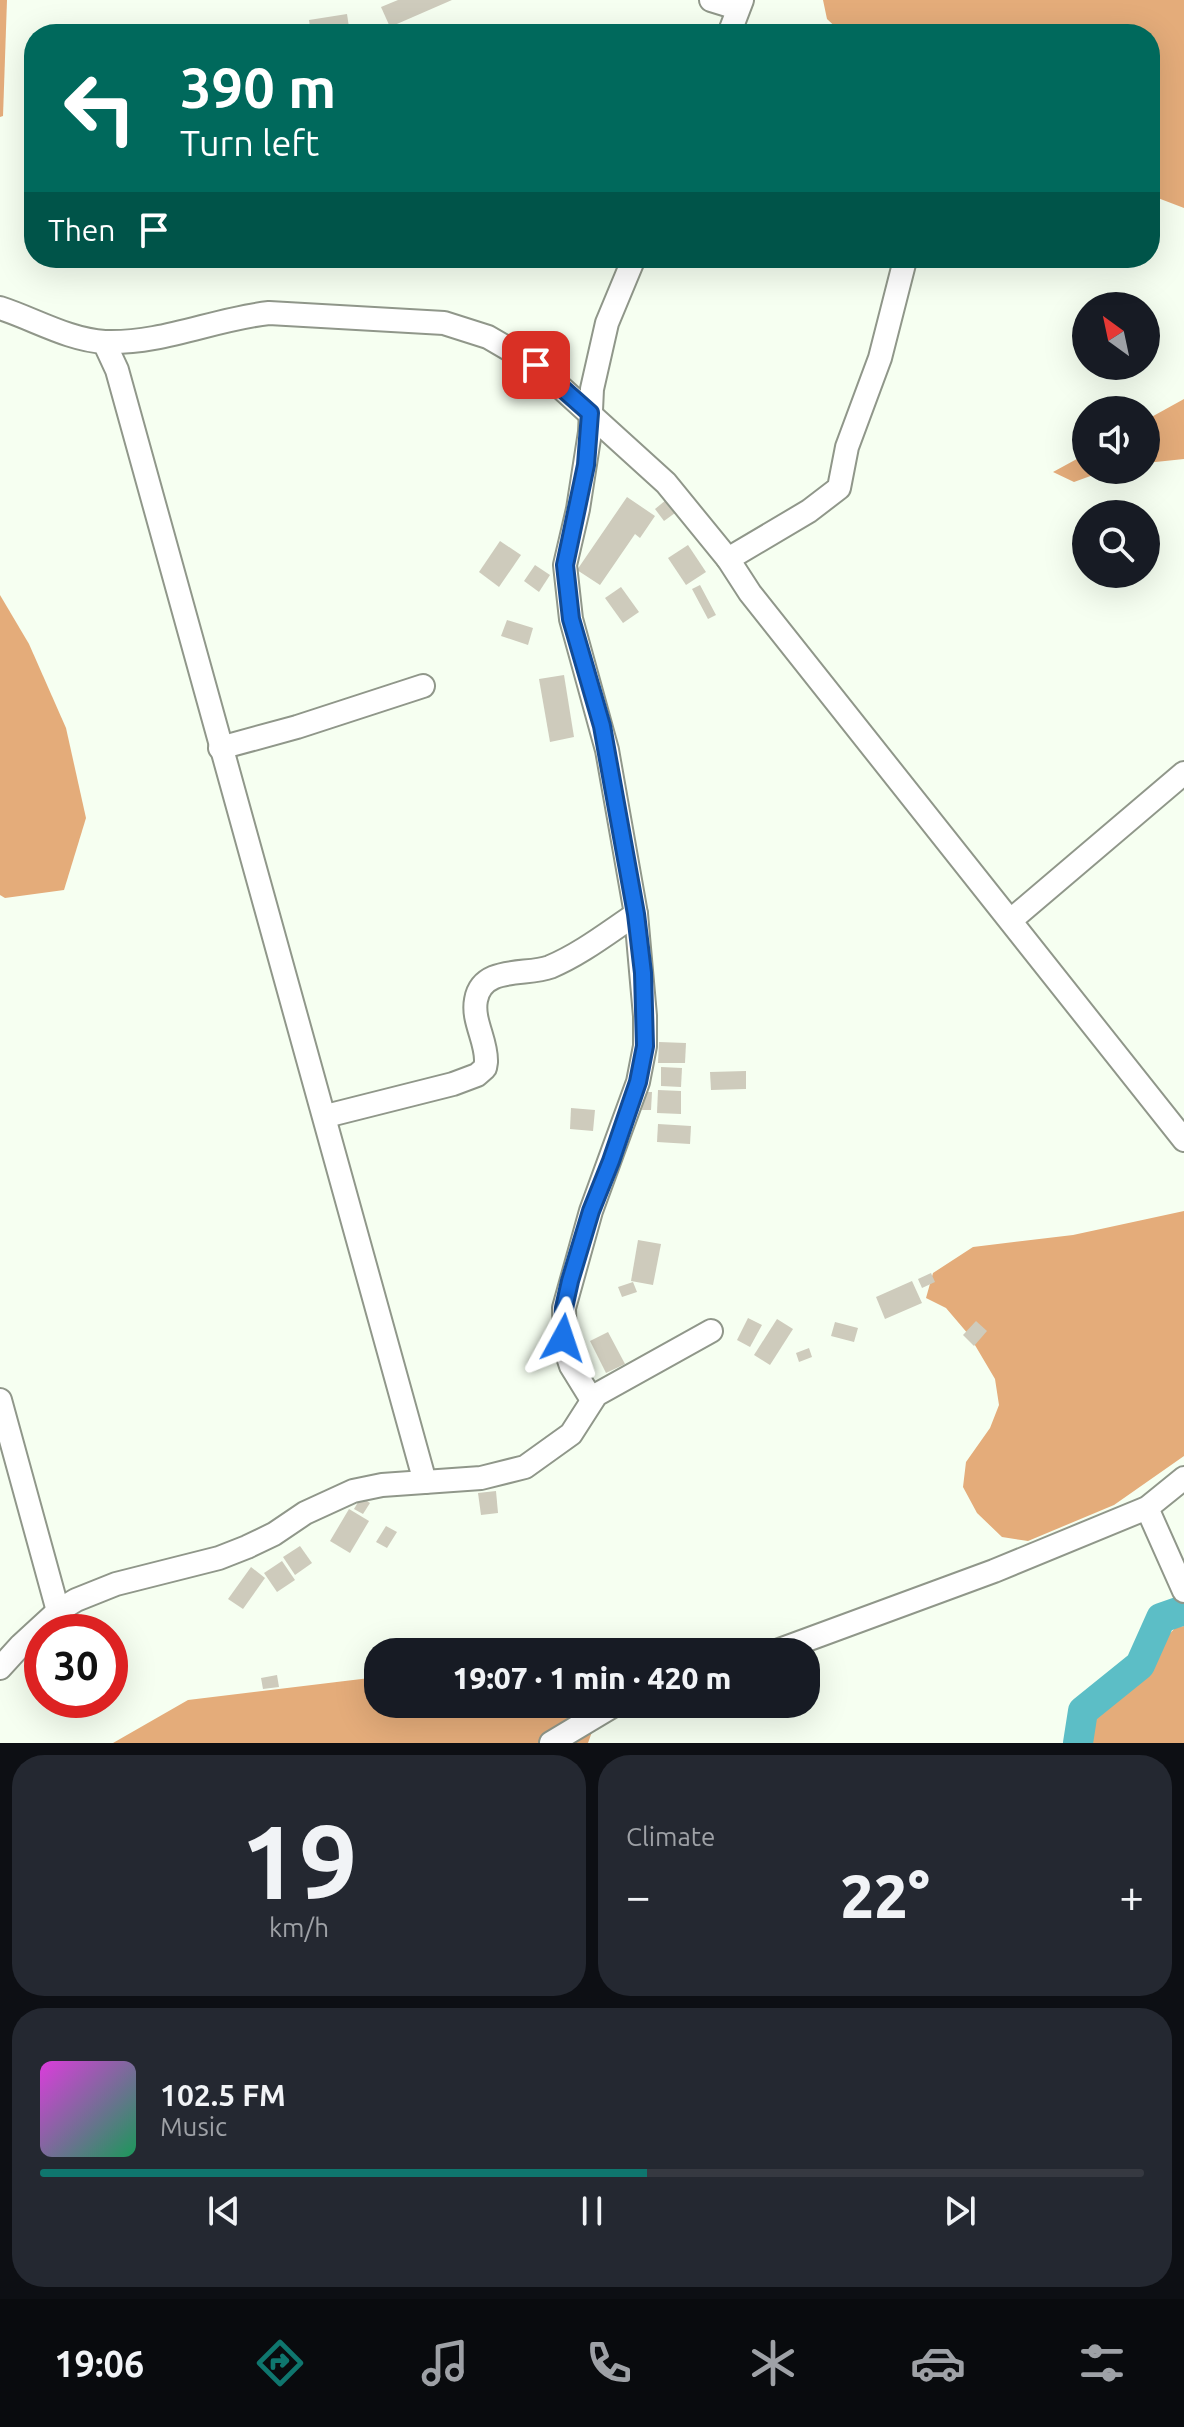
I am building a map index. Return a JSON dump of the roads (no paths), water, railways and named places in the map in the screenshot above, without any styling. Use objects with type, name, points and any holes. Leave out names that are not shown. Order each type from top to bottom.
[{"type":"street","points":[[711,0],[740,4],[733,24]]},
{"type":"street","points":[[592,1400],[567,1356],[563,1338],[564,1308],[591,1211],[641,1071],[645,1016],[636,914],[605,738],[571,619],[565,565],[586,465],[592,389],[607,323],[630,268]]},
{"type":"street","points":[[728,559],[809,511],[839,488],[847,447],[880,358],[903,268]]},
{"type":"street","points":[[0,308],[62,332],[104,342],[158,338],[242,316],[269,313],[444,323],[488,337],[536,365],[666,483],[1184,1140]]},
{"type":"street","points":[[104,342],[117,370],[425,1482]]},
{"type":"street","points":[[220,748],[297,727],[423,686]]},
{"type":"street","points":[[1011,920],[1184,773]]},
{"type":"street","points":[[326,1116],[477,1075],[485,1068],[486,1062],[476,1000],[486,984],[502,974],[547,968],[573,956],[636,914]]},
{"type":"street","points":[[0,1668],[58,1611],[84,1596],[116,1584],[219,1558],[274,1534],[305,1513],[353,1491],[481,1478],[525,1467],[571,1434],[592,1400],[610,1386],[711,1331]]},
{"type":"street","points":[[0,1400],[58,1611]]},
{"type":"street","points":[[812,1638],[994,1571],[1147,1508],[1184,1478]]},
{"type":"street","points":[[1147,1508],[1184,1591]]},
{"type":"street","points":[[551,1743],[593,1718]]},
{"type":"waterway","points":[[1078,1743],[1083,1711],[1140,1665],[1161,1618],[1184,1610]]}]
